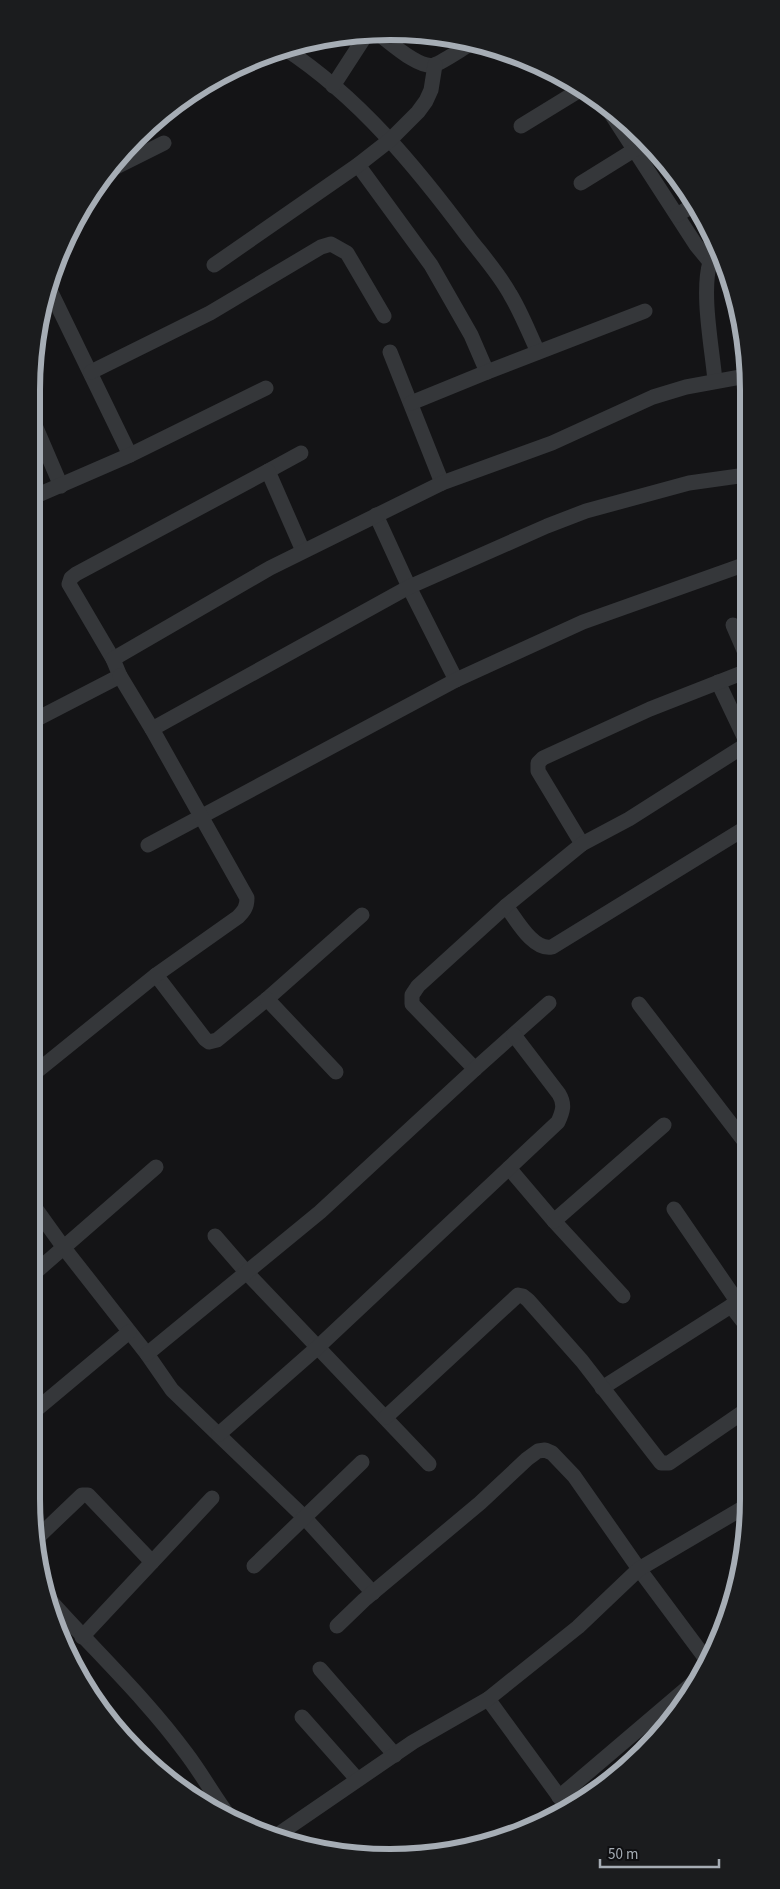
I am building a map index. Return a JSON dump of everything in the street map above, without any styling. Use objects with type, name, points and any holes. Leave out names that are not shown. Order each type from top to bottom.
[{"type":"street","points":[[387,40],[416,61],[425,65],[434,64],[462,48]]},
{"type":"street","points":[[333,86],[362,41]]},
{"type":"street","points":[[293,54],[306,62],[333,86],[390,140],[448,210],[510,292],[538,352]]},
{"type":"street","points":[[214,265],[390,140],[418,112],[426,101],[431,90],[434,64]]},
{"type":"street","points":[[521,126],[575,93]]},
{"type":"street","points":[[617,123],[696,246],[716,264],[706,276],[715,381]]},
{"type":"street","points":[[123,163],[164,143]]},
{"type":"street","points":[[581,183],[640,146]]},
{"type":"street","points":[[358,164],[431,265],[471,335],[486,372]]},
{"type":"street","points":[[677,215],[689,208]]},
{"type":"street","points":[[91,372],[210,313],[321,247],[331,244],[347,253],[384,316]]},
{"type":"street","points":[[53,296],[130,455]]},
{"type":"street","points":[[411,403],[645,311]]},
{"type":"street","points":[[390,352],[442,483]]},
{"type":"street","points":[[113,659],[270,568],[442,483],[552,443],[653,397],[686,387],[739,377]]},
{"type":"street","points":[[40,494],[130,455],[266,388]]},
{"type":"street","points":[[40,437],[61,486]]},
{"type":"street","points":[[40,1069],[156,975],[238,917],[247,904],[246,898],[202,817],[69,584],[71,578],[301,453]]},
{"type":"street","points":[[268,471],[303,551]]},
{"type":"street","points":[[152,729],[409,587],[547,526],[586,511],[689,483],[740,476]]},
{"type":"street","points":[[376,515],[409,587],[456,680]]},
{"type":"street","points":[[148,845],[456,680],[584,622],[740,566]]},
{"type":"street","points":[[733,625],[740,641]]},
{"type":"street","points":[[582,844],[538,771],[538,763],[542,758],[650,709],[740,673]]},
{"type":"street","points":[[40,717],[120,676]]},
{"type":"street","points":[[718,682],[740,728]]},
{"type":"street","points":[[475,1069],[412,1004],[412,995],[418,986],[506,906],[582,844],[628,819],[740,747]]},
{"type":"street","points":[[506,906],[533,941],[545,948],[552,947],[740,831]]},
{"type":"street","points":[[156,975],[205,1039],[209,1042],[217,1040],[267,999],[362,915]]},
{"type":"street","points":[[267,999],[336,1072]]},
{"type":"street","points":[[147,1354],[336,1198],[475,1069],[549,1004]]},
{"type":"street","points":[[639,1004],[740,1136]]},
{"type":"street","points":[[219,1434],[318,1347],[558,1122],[563,1113],[563,1102],[559,1094],[514,1035]]},
{"type":"street","points":[[554,1221],[664,1125]]},
{"type":"street","points":[[40,1268],[156,1166]]},
{"type":"street","points":[[509,1168],[554,1221],[623,1296]]},
{"type":"street","points":[[602,1388],[739,1300],[674,1209]]},
{"type":"street","points":[[40,1215],[179,1398],[219,1434],[304,1518],[374,1593]]},
{"type":"street","points":[[215,1236],[247,1273],[429,1464]]},
{"type":"street","points":[[386,1417],[518,1296],[528,1300],[582,1361],[663,1464],[669,1463],[740,1414]]},
{"type":"street","points":[[40,1406],[129,1332]]},
{"type":"street","points":[[337,1626],[480,1504],[527,1459],[538,1451],[544,1450],[552,1454],[574,1476],[639,1569],[703,1655]]},
{"type":"street","points":[[254,1566],[362,1462]]},
{"type":"street","points":[[42,1533],[82,1495],[88,1495],[152,1562]]},
{"type":"street","points":[[82,1636],[212,1498]]},
{"type":"street","points":[[282,1832],[412,1742],[488,1700],[578,1627],[639,1569],[739,1515]]},
{"type":"street","points":[[58,1608],[142,1700],[187,1754],[222,1806]]},
{"type":"street","points":[[320,1669],[395,1755]]},
{"type":"street","points":[[560,1797],[681,1694]]},
{"type":"street","points":[[488,1700],[564,1803]]},
{"type":"street","points":[[302,1716],[357,1779]]}]
